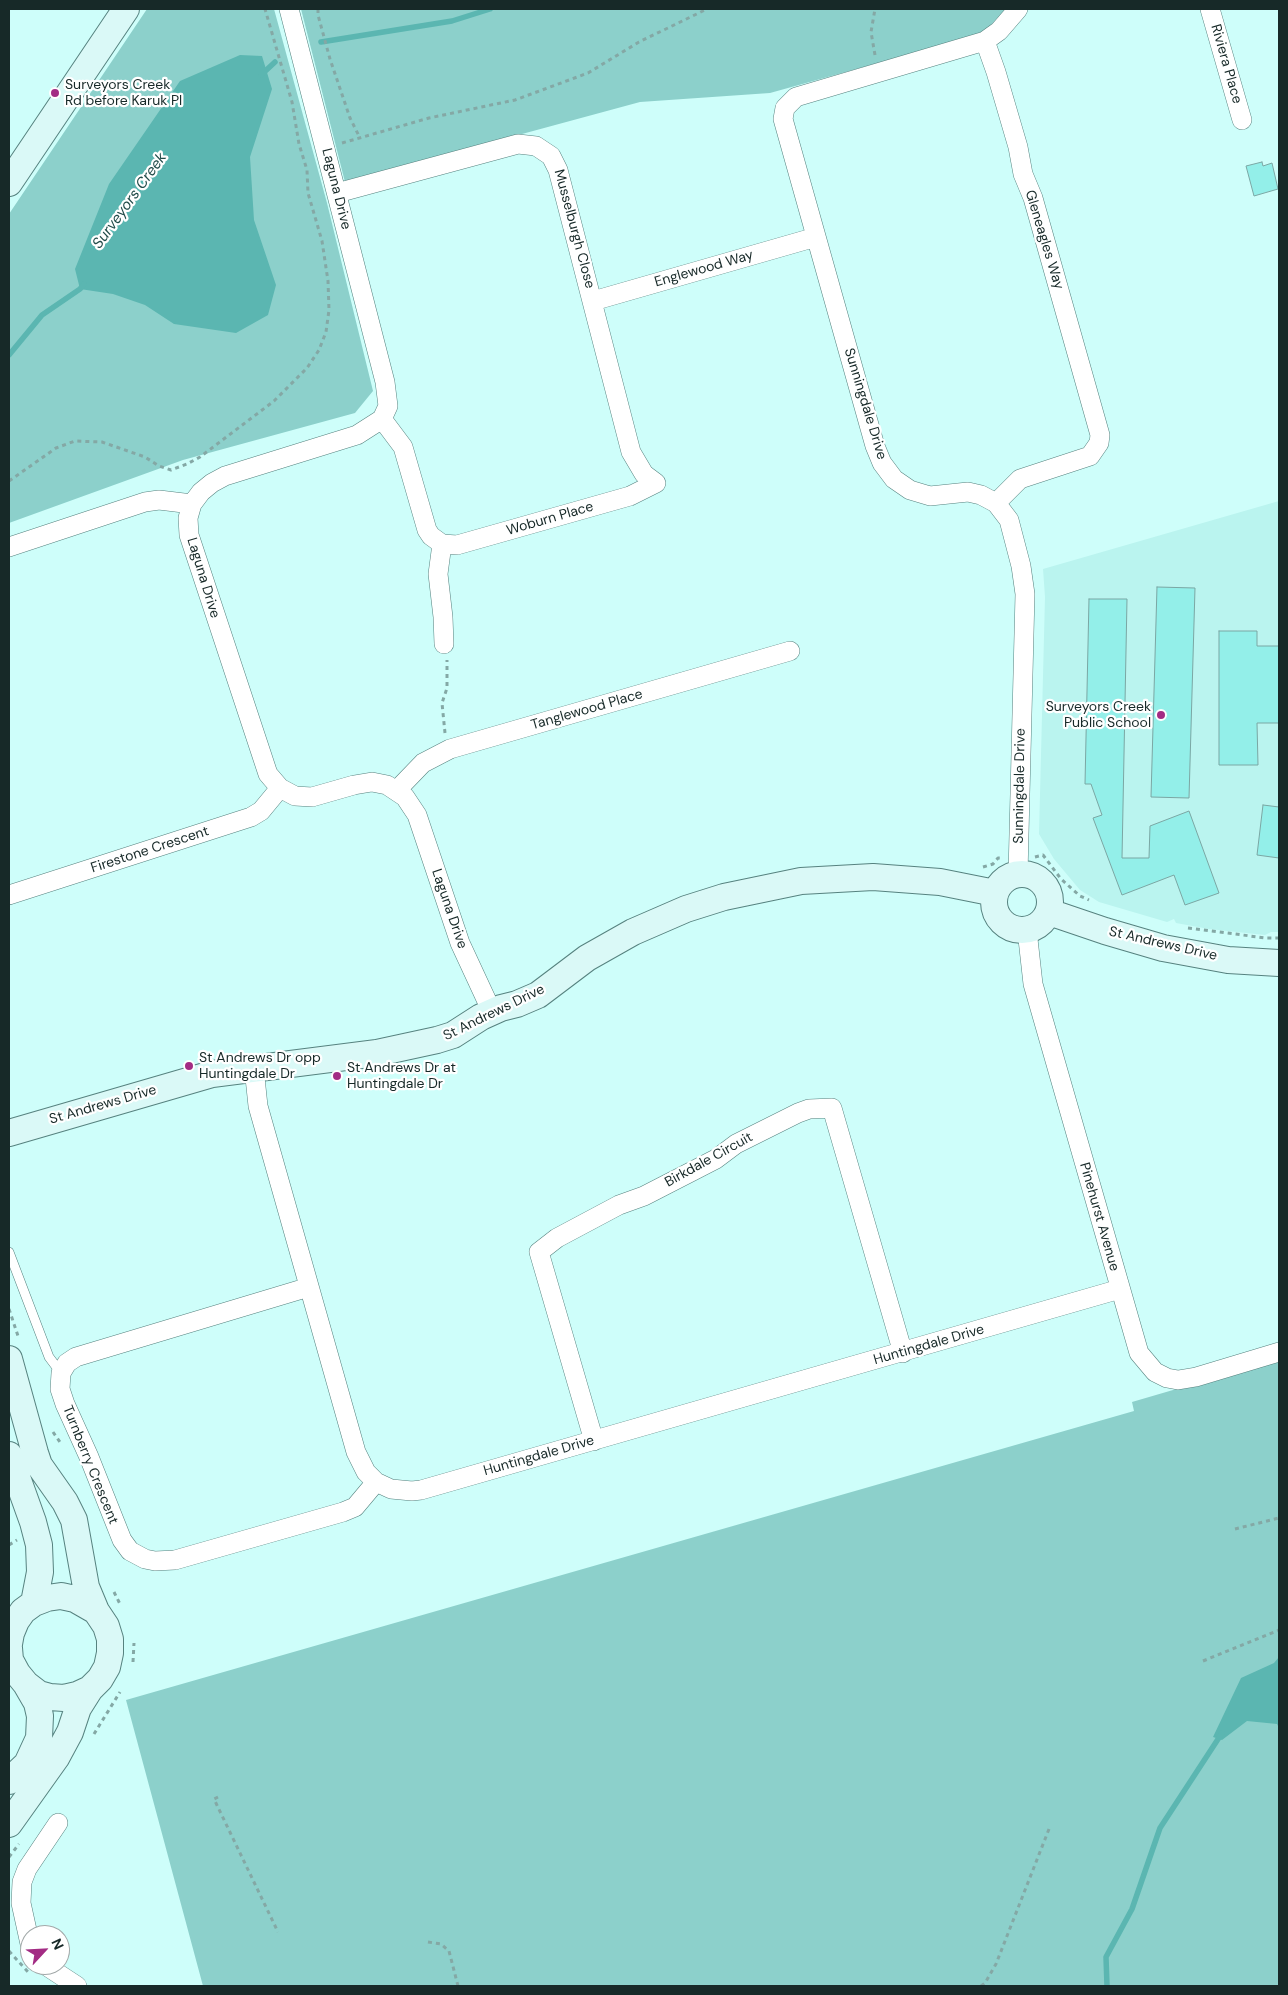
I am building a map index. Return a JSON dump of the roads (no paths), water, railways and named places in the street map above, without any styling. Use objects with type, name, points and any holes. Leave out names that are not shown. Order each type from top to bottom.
[{"type":"street","points":[[9,183],[126,9]]},
{"type":"street","name":"Laguna Drive","points":[[289,9],[387,394],[388,406],[382,419]]},
{"type":"street","name":"Sunningdale Drive","points":[[1018,9],[999,30],[985,41],[796,97],[785,108],[784,113],[785,126],[816,237],[876,446],[886,469],[902,485],[924,495],[937,497],[974,493],[988,498],[996,503],[1009,520],[1024,585],[1018,874]]},
{"type":"street","name":"Riviera Place","points":[[1210,9],[1242,120]]},
{"type":"street","name":"Gleneagles Way","points":[[985,41],[996,72],[1018,147],[1023,174],[1032,198],[1098,426],[1104,440],[1090,456],[1020,479],[996,503]]},
{"type":"street","name":"Musselburgh Close","points":[[337,193],[518,144],[536,146],[544,150],[556,163],[631,452],[644,474],[656,483]]},
{"type":"street","name":"Englewood Way","points":[[593,302],[816,237]]},
{"type":"street","points":[[9,547],[145,502],[159,500],[192,504],[201,492],[225,476],[357,435],[382,419],[403,447],[427,530],[431,536],[442,544],[438,574],[444,644]]},
{"type":"street","name":"Woburn Place","points":[[442,544],[457,545],[621,499],[640,492],[656,483]]},
{"type":"street","name":"Laguna Drive","points":[[192,504],[188,518],[188,536],[264,765],[273,782],[289,794],[312,797],[372,782],[387,785],[405,797],[418,815],[460,943],[492,1012]]},
{"type":"street","name":"Tanglewood Place","points":[[396,791],[423,763],[450,749],[790,651]]},
{"type":"street","name":"Firestone Crescent","points":[[9,895],[251,817],[261,811],[280,788]]},
{"type":"street","points":[[1018,874],[1034,876],[1041,881],[1050,895],[1049,912],[1036,927],[1027,930],[1010,928],[998,917],[994,901],[995,893],[1004,880],[1018,874]]},
{"type":"street","name":"St Andrews Drive","points":[[9,1132],[203,1077],[254,1068],[357,1056],[406,1048],[453,1035],[481,1017],[538,995],[587,958],[642,928],[686,909],[750,890],[801,881],[873,877],[918,879],[995,893]]},
{"type":"street","name":"St Andrews Drive","points":[[1049,912],[1163,948],[1228,960],[1279,963]]},
{"type":"street","name":"Pinehurst Avenue","points":[[1027,930],[1033,984],[1139,1353],[1150,1368],[1167,1378],[1178,1380],[1196,1377],[1279,1352]]},
{"type":"street","points":[[254,1068],[258,1106],[356,1452],[366,1472],[376,1482]]},
{"type":"street","name":"Birkdale Circuit","points":[[594,1441],[539,1252],[557,1238],[619,1205],[644,1196],[716,1159],[736,1144],[798,1113],[832,1108],[903,1353]]},
{"type":"street","points":[[61,1373],[67,1363],[84,1353],[309,1287]]},
{"type":"street","name":"Huntingdale Drive","points":[[376,1482],[399,1491],[421,1490],[903,1353],[1120,1289]]},
{"type":"street","points":[[9,1359],[35,1454],[39,1465],[65,1502],[74,1520],[86,1587],[96,1611],[106,1626],[110,1639],[107,1667],[78,1708],[70,1732],[56,1758],[9,1824]]},
{"type":"street","name":"Turnberry Crescent","points":[[61,1373],[60,1389],[65,1404],[122,1540],[130,1551],[145,1559],[155,1561],[174,1560],[343,1512],[355,1507],[376,1482]]},
{"type":"street","points":[[9,1454],[33,1522],[39,1545],[40,1572],[34,1603]]},
{"type":"street","points":[[9,1781],[28,1764],[39,1738],[40,1716],[36,1703],[26,1684],[10,1660],[9,1646],[11,1633],[16,1621],[34,1603],[47,1598],[61,1596],[75,1599],[96,1611]]},
{"type":"street","points":[[26,1684],[39,1694],[50,1697],[64,1698],[90,1689]]},
{"type":"street","points":[[26,1925],[21,1903],[22,1882],[27,1869],[58,1823]]},
{"type":"street","points":[[51,1975],[77,1986]]},
{"type":"lane","points":[[9,1252],[49,1357],[61,1373]]},
{"type":"water","points":[[240,55],[262,56],[272,89],[250,157],[254,220],[276,285],[268,315],[236,333],[174,324],[145,305],[113,294],[80,289],[75,269],[109,184],[180,81]]},
{"type":"water","points":[[1279,1657],[1279,1728],[1277,1724],[1247,1721],[1222,1740],[1213,1737],[1241,1678],[1274,1663]]},
{"type":"waterway","name":"Surveyors Creek","points":[[321,42],[452,21],[490,9]]},
{"type":"waterway","name":"Surveyors Creek","points":[[261,75],[275,62]]},
{"type":"waterway","name":"Surveyors Creek","points":[[9,355],[42,315],[80,289],[84,284]]},
{"type":"waterway","points":[[1107,1986],[1106,1957],[1132,1909],[1160,1828],[1222,1733]]},
{"type":"place","name":"Surveyors Creek Rd before Karuk Pl","points":[[55,93]]},
{"type":"place","name":"Surveyors Creek Public School","points":[[1161,715]]},
{"type":"place","name":"St Andrews Dr opp Huntingdale Dr","points":[[189,1066]]},
{"type":"place","name":"St Andrews Dr at Huntingdale Dr","points":[[337,1076]]}]
